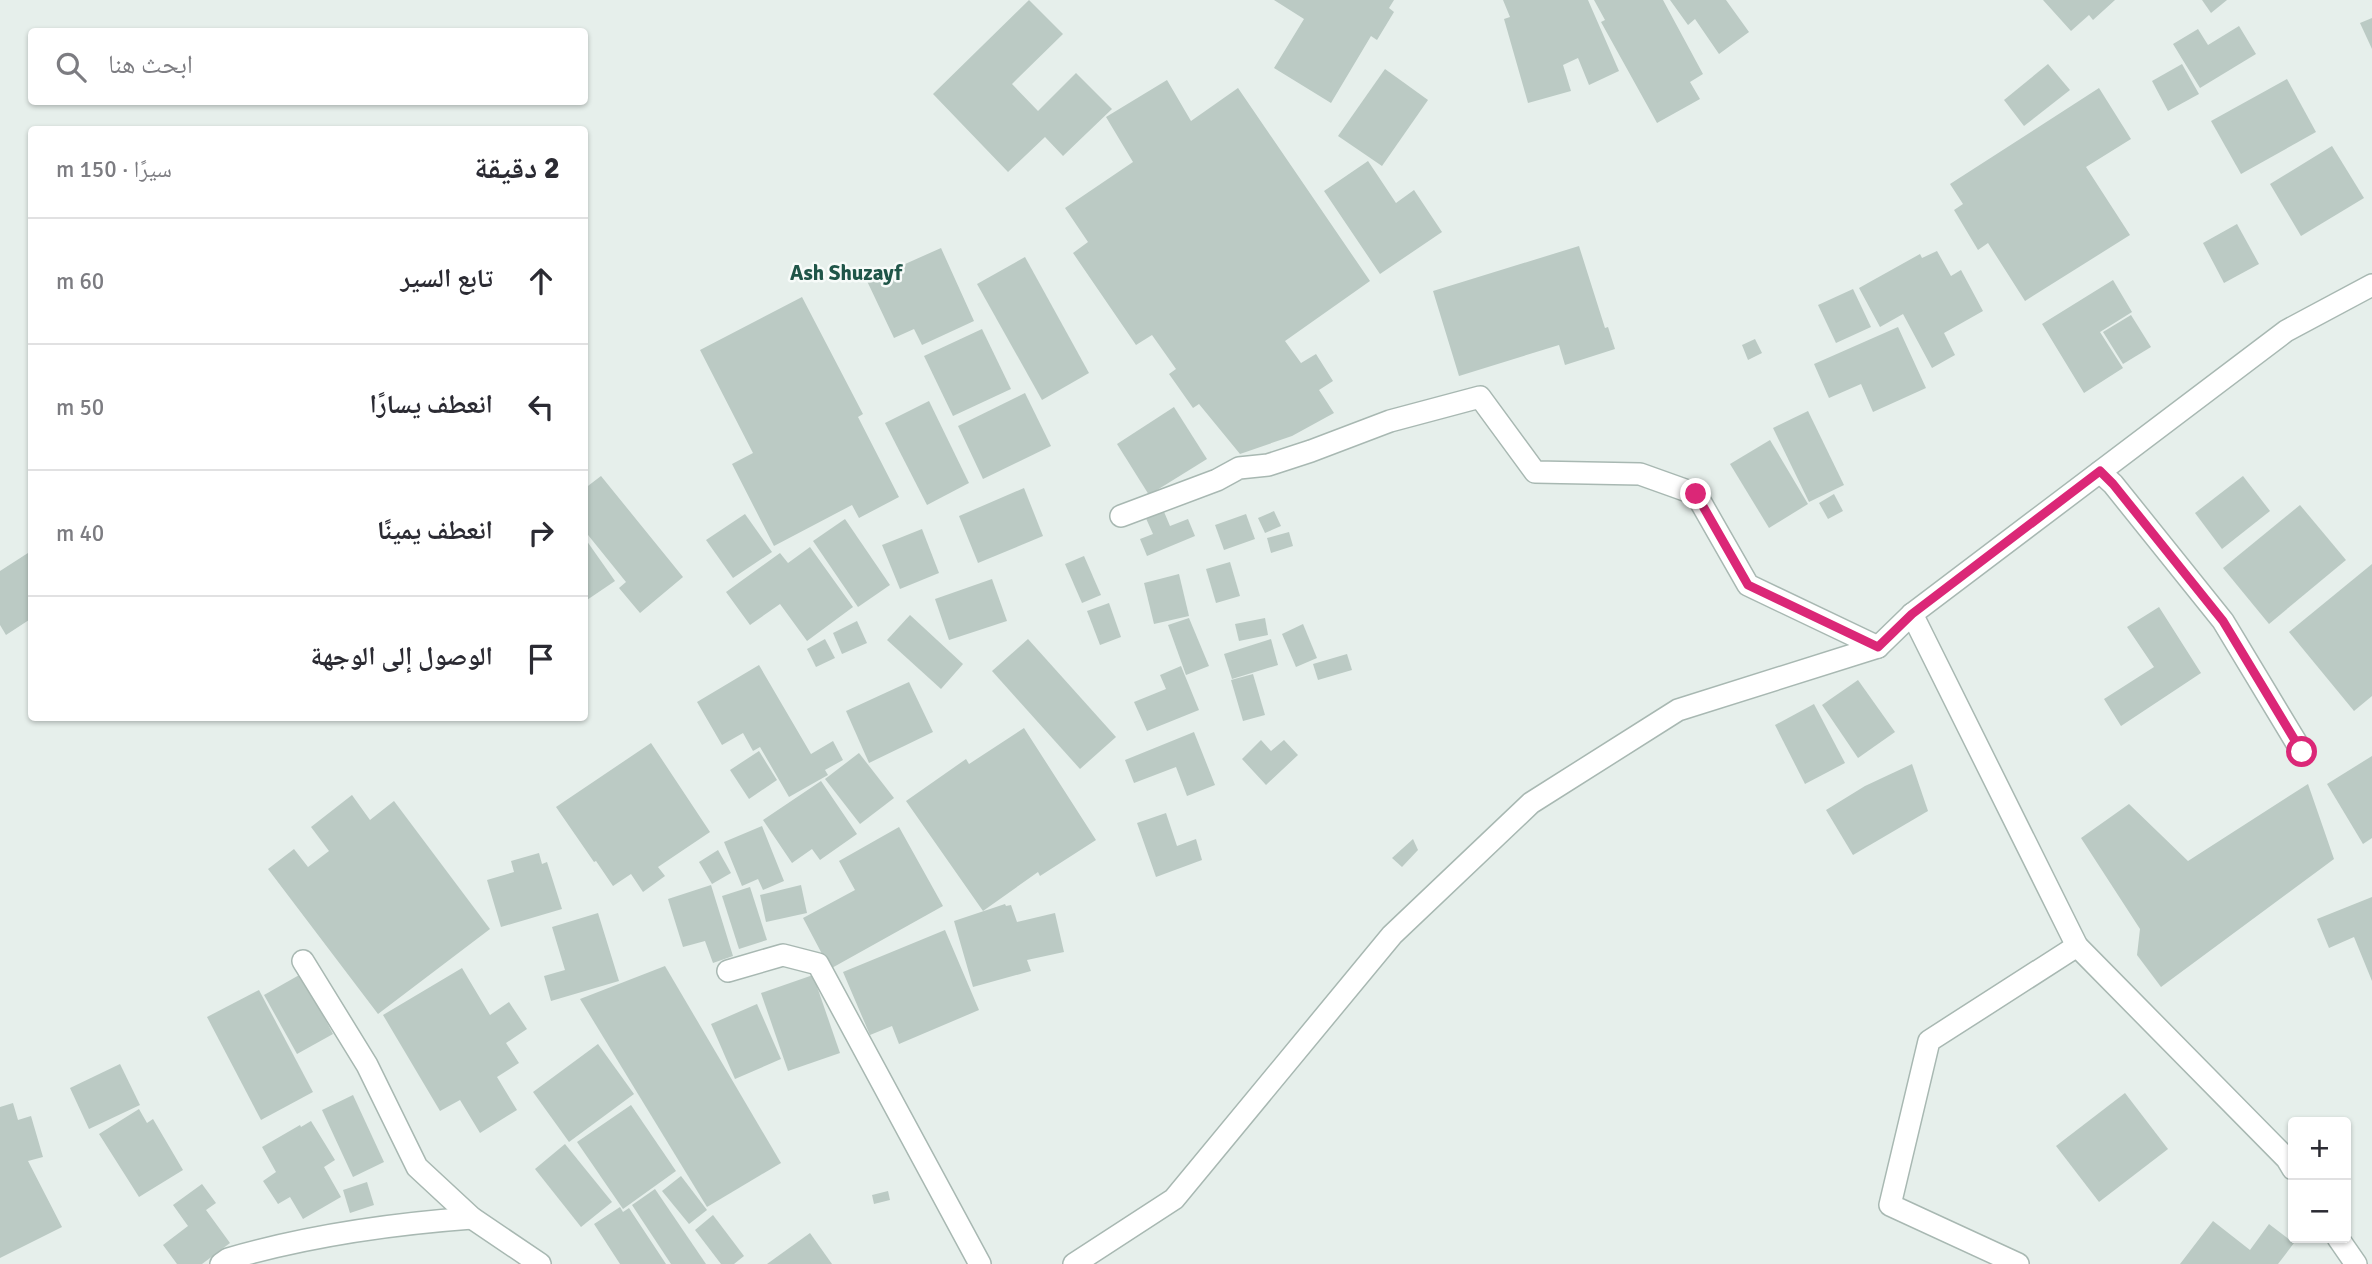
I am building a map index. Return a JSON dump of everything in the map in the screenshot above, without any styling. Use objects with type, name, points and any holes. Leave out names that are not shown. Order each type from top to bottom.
[{"type":"street","points":[[1074,1264],[1174,1199],[1392,935],[1531,803],[1678,709],[1878,647],[1912,614],[2286,331],[2372,285]]},
{"type":"street","points":[[1121,516],[1217,480],[1239,468],[1268,465],[1390,421],[1480,397],[1535,472],[1640,474],[1696,494],[1748,585],[1878,647]]},
{"type":"street","points":[[2100,471],[2223,621],[2302,752]]},
{"type":"street","points":[[1912,614],[2077,946],[2288,1161]]},
{"type":"street","points":[[2018,1264],[1890,1205],[1929,1041],[2077,946]]},
{"type":"street","points":[[728,971],[783,955],[818,964],[980,1264]]},
{"type":"street","points":[[303,961],[367,1065],[417,1167],[472,1218],[540,1264]]},
{"type":"street","points":[[227,1262],[280,1244],[396,1224],[472,1218]]},
{"type":"street","points":[[2342,1243],[2356,1264]]},
{"type":"building","points":[[1029,0],[1063,34],[1012,84],[1038,111],[1076,73],[1112,109],[1063,156],[1045,137],[1008,172],[933,94]]},
{"type":"building","points":[[1274,0],[1394,0],[1389,8],[1394,12],[1377,40],[1371,36],[1331,103],[1274,68],[1304,19]]},
{"type":"building","points":[[1503,0],[1588,0],[1619,71],[1589,85],[1578,58],[1563,65],[1571,91],[1528,103],[1504,19],[1510,17]]},
{"type":"building","points":[[1594,0],[1663,0],[1703,74],[1690,82],[1700,99],[1657,123],[1601,22],[1605,20]]},
{"type":"building","points":[[1670,0],[1726,0],[1749,32],[1719,54],[1695,19],[1688,25]]},
{"type":"building","points":[[2043,0],[2115,0],[2093,20],[2089,15],[2071,31]]},
{"type":"building","points":[[2202,0],[2227,0],[2211,13]]},
{"type":"building","points":[[2372,18],[2372,49],[2360,23]]},
{"type":"building","points":[[2239,26],[2256,54],[2200,88],[2173,44],[2198,29],[2208,45]]},
{"type":"building","points":[[2048,64],[2070,90],[2024,126],[2004,100]]},
{"type":"building","points":[[2182,64],[2199,94],[2168,111],[2152,81]]},
{"type":"building","points":[[1385,69],[1428,100],[1382,166],[1338,136]]},
{"type":"building","points":[[2287,79],[2316,132],[2241,174],[2211,121]]},
{"type":"building","points":[[1167,80],[1191,121],[1238,88],[1370,281],[1285,341],[1301,363],[1316,354],[1333,381],[1319,390],[1334,413],[1292,436],[1240,454],[1199,404],[1193,408],[1169,374],[1176,369],[1152,335],[1136,345],[1073,253],[1088,242],[1065,208],[1133,162],[1106,117]]},
{"type":"building","points":[[2099,88],[2131,139],[2086,167],[2130,235],[2025,301],[1988,243],[1978,250],[1954,210],[1963,204],[1950,184]]},
{"type":"building","points":[[2332,146],[2364,198],[2301,236],[2270,184]]},
{"type":"building","points":[[1368,161],[1396,203],[1414,190],[1442,232],[1380,274],[1324,191]]},
{"type":"building","points":[[2237,224],[2259,264],[2224,283],[2203,243]]},
{"type":"building","points":[[1579,246],[1605,328],[1608,327],[1615,349],[1565,365],[1559,345],[1459,376],[1433,291]]},
{"type":"building","points":[[941,248],[974,321],[922,345],[914,329],[894,338],[867,281]]},
{"type":"building","points":[[1937,251],[1951,276],[1961,270],[1983,311],[1944,333],[1955,355],[1932,368],[1903,314],[1880,327],[1859,288],[1920,254],[1922,258]]},
{"type":"building","points":[[1025,257],[1089,373],[1042,400],[977,284]]},
{"type":"building","points":[[2113,280],[2132,312],[2100,332],[2123,368],[2084,393],[2042,324]]},
{"type":"building","points":[[1853,289],[1871,327],[1836,343],[1818,305]]},
{"type":"building","points":[[802,297],[863,414],[858,417],[899,497],[859,518],[852,505],[774,546],[732,464],[753,453],[700,350]]},
{"type":"building","points":[[2131,315],[2151,347],[2123,364],[2103,332]]},
{"type":"building","points":[[1898,327],[1926,388],[1873,412],[1861,384],[1829,398],[1814,364]]},
{"type":"building","points":[[982,329],[1011,389],[953,416],[924,356]]},
{"type":"building","points":[[1755,339],[1762,353],[1748,360],[1742,345]]},
{"type":"building","points":[[1025,393],[1051,446],[983,479],[958,426]]},
{"type":"building","points":[[929,401],[969,483],[927,505],[885,423]]},
{"type":"building","points":[[1174,407],[1207,459],[1149,495],[1117,444]]},
{"type":"building","points":[[1808,411],[1844,485],[1809,502],[1773,428]]},
{"type":"building","points":[[1770,440],[1808,504],[1769,528],[1730,464]]},
{"type":"building","points":[[601,476],[683,577],[640,613],[619,588],[626,582],[588,535],[588,486]]},
{"type":"building","points":[[2243,476],[2270,511],[2222,549],[2195,513]]},
{"type":"building","points":[[1024,488],[1043,536],[978,563],[959,516]]},
{"type":"building","points":[[1834,494],[1843,511],[1828,519],[1819,503]]},
{"type":"building","points":[[2300,505],[2346,560],[2269,624],[2223,568]]},
{"type":"building","points":[[1162,507],[1170,526],[1188,519],[1195,536],[1147,556],[1140,539],[1153,534],[1144,514]]},
{"type":"building","points":[[1274,511],[1281,526],[1265,533],[1258,518]]},
{"type":"building","points":[[745,514],[772,552],[733,578],[706,540]]},
{"type":"building","points":[[1246,514],[1255,539],[1224,550],[1215,525]]},
{"type":"building","points":[[845,519],[890,585],[858,607],[813,541]]},
{"type":"building","points":[[922,529],[939,573],[900,589],[882,545]]},
{"type":"building","points":[[1289,532],[1293,546],[1271,553],[1267,538]]},
{"type":"building","points":[[588,543],[615,581],[588,599]]},
{"type":"building","points":[[810,547],[853,607],[807,641],[780,604],[750,625],[726,592],[780,553],[788,563]]},
{"type":"building","points":[[28,553],[28,621],[6,635],[0,625],[0,571]]},
{"type":"building","points":[[1084,556],[1101,595],[1082,603],[1065,564]]},
{"type":"building","points":[[1230,562],[1240,596],[1216,603],[1206,569]]},
{"type":"building","points":[[2372,564],[2372,696],[2354,711],[2289,632]]},
{"type":"building","points":[[1179,574],[1189,616],[1154,624],[1144,583]]},
{"type":"building","points":[[992,579],[1007,621],[949,640],[935,599]]},
{"type":"building","points":[[1109,603],[1121,637],[1100,645],[1087,611]]},
{"type":"building","points":[[2159,607],[2201,673],[2121,726],[2104,699],[2154,667],[2127,627]]},
{"type":"building","points":[[910,615],[963,664],[941,689],[887,640]]},
{"type":"building","points":[[1189,618],[1209,666],[1186,675],[1168,625]]},
{"type":"building","points":[[1265,618],[1268,635],[1239,641],[1235,624]]},
{"type":"building","points":[[857,621],[867,643],[842,654],[833,633]]},
{"type":"building","points":[[1303,624],[1317,658],[1296,667],[1282,634]]},
{"type":"building","points":[[825,639],[835,658],[816,667],[807,649]]},
{"type":"building","points":[[1028,639],[1116,737],[1080,769],[992,671]]},
{"type":"building","points":[[1271,639],[1278,665],[1232,679],[1224,654]]},
{"type":"building","points":[[1347,654],[1352,670],[1318,680],[1313,664]]},
{"type":"building","points":[[759,665],[811,754],[833,741],[843,760],[825,770],[828,775],[789,797],[760,747],[753,751],[743,733],[722,745],[697,702]]},
{"type":"building","points":[[1181,666],[1199,710],[1147,731],[1134,702],[1166,689],[1160,675]]},
{"type":"building","points":[[1253,674],[1265,715],[1243,721],[1231,680]]},
{"type":"building","points":[[1858,680],[1895,732],[1858,758],[1822,705]]},
{"type":"building","points":[[909,682],[933,732],[869,763],[846,711]]},
{"type":"building","points":[[1814,704],[1845,763],[1805,784],[1775,725]]},
{"type":"building","points":[[1024,728],[1096,840],[1040,876],[1038,872],[983,911],[906,801],[966,759],[969,764]]},
{"type":"building","points":[[1194,732],[1215,785],[1187,796],[1176,767],[1134,783],[1125,760]]},
{"type":"building","points":[[1261,740],[1271,751],[1284,740],[1298,755],[1266,785],[1242,759]]},
{"type":"building","points":[[651,743],[710,832],[658,867],[665,876],[643,892],[631,874],[613,886],[556,807]]},
{"type":"building","points":[[759,751],[777,780],[749,799],[730,770]]},
{"type":"building","points":[[859,753],[894,798],[860,824],[825,779]]},
{"type":"building","points":[[2372,756],[2372,838],[2363,844],[2327,784]]},
{"type":"building","points":[[1912,764],[1928,811],[1853,855],[1826,810],[1865,786]]},
{"type":"building","points":[[821,781],[857,834],[820,860],[812,849],[792,863],[763,820]]},
{"type":"building","points":[[2308,784],[2334,859],[2161,987],[2137,955],[2140,929],[2081,838],[2129,804],[2188,861]]},
{"type":"building","points":[[352,795],[370,820],[394,801],[490,929],[378,1014],[268,869],[294,849],[308,867],[329,851],[311,827]]},
{"type":"building","points":[[1166,813],[1177,846],[1196,839],[1202,860],[1156,877],[1137,823]]},
{"type":"building","points":[[762,826],[784,881],[763,890],[758,879],[742,886],[724,842]]},
{"type":"building","points":[[899,827],[943,906],[830,969],[803,918],[855,890],[839,861]]},
{"type":"building","points":[[1413,839],[1418,850],[1402,867],[1392,858]]},
{"type":"building","points":[[718,850],[731,873],[712,884],[699,862]]},
{"type":"building","points":[[539,853],[542,864],[547,862],[562,909],[501,927],[487,880],[514,872],[511,861]]},
{"type":"building","points":[[711,885],[733,956],[713,963],[705,941],[683,947],[668,899]]},
{"type":"building","points":[[801,885],[807,913],[766,922],[760,895]]},
{"type":"building","points":[[750,887],[767,940],[739,949],[722,896]]},
{"type":"building","points":[[2372,897],[2372,981],[2354,937],[2329,948],[2317,919]]},
{"type":"building","points":[[1005,904],[1011,905],[1017,922],[1055,913],[1064,952],[1027,960],[1031,971],[973,987],[954,921]]},
{"type":"building","points":[[598,913],[619,981],[551,1001],[544,976],[565,970],[552,927]]},
{"type":"building","points":[[945,930],[979,1010],[899,1044],[892,1026],[870,1035],[843,972]]},
{"type":"building","points":[[665,966],[781,1163],[707,1207],[580,999]]},
{"type":"building","points":[[462,968],[490,1015],[509,1002],[527,1029],[506,1043],[519,1063],[497,1077],[517,1110],[480,1133],[460,1100],[440,1111],[383,1015]]},
{"type":"building","points":[[301,974],[333,1034],[297,1054],[264,995]]},
{"type":"building","points":[[813,975],[840,1053],[788,1071],[761,993]]},
{"type":"building","points":[[259,990],[313,1092],[261,1120],[207,1017]]},
{"type":"building","points":[[757,1004],[781,1059],[735,1079],[711,1024]]},
{"type":"building","points":[[598,1044],[634,1094],[569,1142],[533,1092]]},
{"type":"building","points":[[120,1064],[140,1105],[89,1129],[70,1088]]},
{"type":"building","points":[[2125,1093],[2168,1149],[2099,1202],[2056,1146]]},
{"type":"building","points":[[353,1095],[384,1162],[353,1177],[322,1110]]},
{"type":"building","points":[[13,1103],[18,1120],[31,1116],[43,1157],[28,1161],[62,1227],[0,1258],[0,1107]]},
{"type":"building","points":[[631,1105],[676,1171],[623,1209],[577,1142]]},
{"type":"building","points":[[139,1109],[147,1123],[153,1119],[183,1170],[139,1197],[99,1134]]},
{"type":"building","points":[[311,1121],[335,1160],[324,1167],[341,1197],[303,1219],[290,1197],[278,1204],[263,1181],[276,1172],[262,1147]]},
{"type":"building","points":[[565,1144],[612,1202],[581,1227],[535,1169]]},
{"type":"building","points":[[681,1176],[707,1210],[689,1224],[662,1191]]},
{"type":"building","points":[[367,1182],[374,1205],[350,1213],[343,1190]]},
{"type":"building","points":[[202,1184],[216,1203],[206,1210],[230,1243],[202,1264],[177,1264],[163,1245],[188,1226],[173,1205]]},
{"type":"building","points":[[655,1189],[706,1264],[671,1264],[632,1205]]},
{"type":"building","points":[[888,1191],[890,1200],[874,1204],[872,1195]]},
{"type":"building","points":[[620,1207],[623,1212],[629,1208],[666,1264],[620,1264],[594,1224]]},
{"type":"building","points":[[713,1215],[744,1256],[734,1264],[721,1264],[695,1230]]},
{"type":"building","points":[[2213,1221],[2250,1250],[2269,1224],[2288,1238],[2288,1243],[2294,1243],[2278,1264],[2180,1264]]},
{"type":"building","points":[[810,1233],[832,1264],[767,1264]]},
{"type":"district","name":"Ash Shuzayf","points":[[846,273]]},
{"type":"route","points":[[1696,494],[1748,585],[1878,647],[1912,614],[2100,471],[2223,621],[2302,752]]}]
